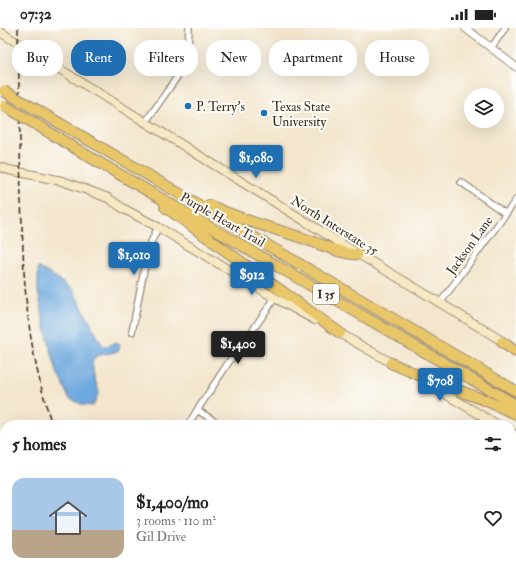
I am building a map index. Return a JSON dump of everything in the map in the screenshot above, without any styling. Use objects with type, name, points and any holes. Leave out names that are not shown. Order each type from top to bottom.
[{"type":"highway","name":"Purple Heart Trail","points":[[2,90],[516,391]]},
{"type":"highway","name":"Purple Heart Trail","points":[[2,105],[516,405]]},
{"type":"highway","points":[[112,155],[169,182],[200,200],[233,216],[348,254],[358,254]]},
{"type":"highway","points":[[135,183],[177,216],[262,276],[340,334]]},
{"type":"highway","points":[[502,342],[516,351]]},
{"type":"highway","points":[[391,363],[516,414]]},
{"type":"main road","name":"North Interstate 35","points":[[0,32],[502,342]]},
{"type":"main road","points":[[0,167],[62,181],[108,198],[124,209],[158,227],[275,298],[489,420]]},
{"type":"street","points":[[145,122],[177,77],[182,67],[188,48],[189,28]]},
{"type":"street","points":[[464,28],[516,67]]},
{"type":"street","points":[[491,48],[505,28]]},
{"type":"street","points":[[461,182],[506,214]]},
{"type":"street","name":"Jackson Lane","points":[[440,304],[516,200]]},
{"type":"street","points":[[132,332],[148,250],[158,227]]},
{"type":"street","points":[[191,420],[240,345],[250,334],[275,298]]},
{"type":"street","points":[[197,410],[213,420]]},
{"type":"water","points":[[38,267],[73,290],[101,343],[105,347],[116,342],[120,344],[119,350],[96,356],[92,362],[94,376],[99,392],[93,406],[83,405],[69,398],[57,372],[46,332],[38,292]]},
{"type":"railway","points":[[18,28],[21,201],[26,302],[34,357],[51,420]]},
{"type":"place","name":"P. Terry's","points":[[188,106]]},
{"type":"place","name":"Texas State University","points":[[264,113]]}]
